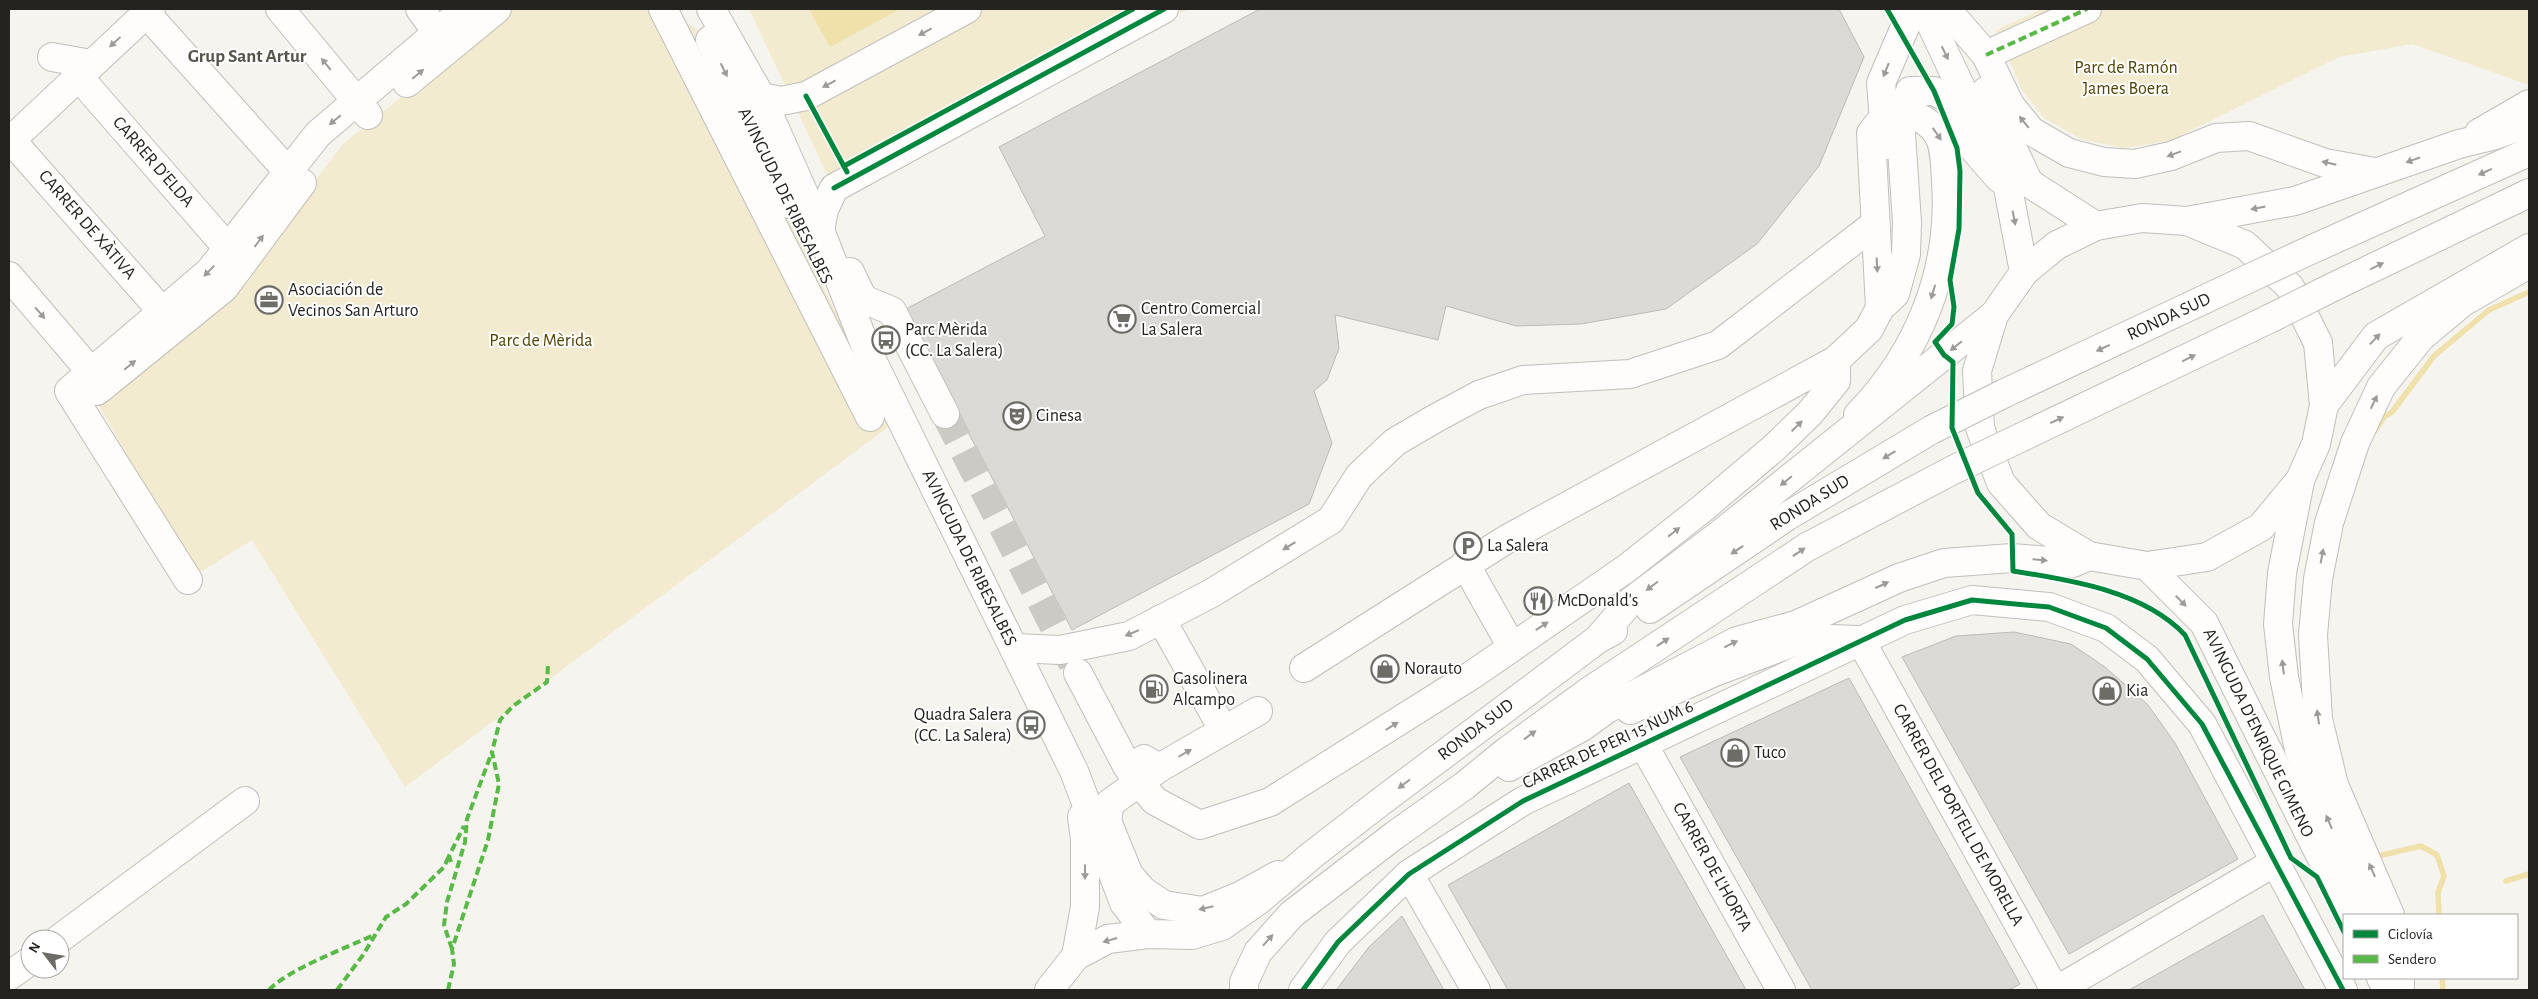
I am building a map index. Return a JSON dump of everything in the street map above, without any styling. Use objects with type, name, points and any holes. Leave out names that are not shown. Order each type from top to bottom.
[{"type":"main road","points":[[280,9],[362,108]]},
{"type":"main road","points":[[420,9],[443,40]]},
{"type":"main road","points":[[443,40],[465,9]]},
{"type":"main road","points":[[188,580],[74,399],[170,319],[224,288],[235,256],[294,178],[331,146],[362,108],[443,40],[497,9]]},
{"type":"main road","points":[[663,9],[805,203],[830,231],[863,299],[892,310],[945,414]]},
{"type":"main road","name":"AVINGUDA DE RIBESALBES","points":[[700,9],[705,32],[749,98]]},
{"type":"main road","name":"AVINGUDA DE RIBESALBES","points":[[711,9],[749,98],[805,203],[835,267],[864,344],[1074,771],[1124,903],[1148,934]]},
{"type":"main road","points":[[749,98],[781,101],[806,96],[968,9]]},
{"type":"main road","points":[[805,203],[1131,16],[1164,9]]},
{"type":"main road","points":[[1469,571],[1507,539],[1836,360],[1869,329],[1880,308],[1895,294],[1906,254],[1907,222],[1892,117],[1881,83],[1908,20],[1904,9]]},
{"type":"main road","points":[[1940,9],[1986,54],[2010,105],[2032,131],[2069,153],[2104,162],[2135,164],[2171,156],[2216,138],[2249,136],[2325,162],[2377,172]]},
{"type":"main road","points":[[1940,9],[2008,188],[2024,272]]},
{"type":"main road","points":[[1940,9],[2029,182],[2096,226]]},
{"type":"main road","points":[[1986,54],[2087,9]]},
{"type":"main road","points":[[10,141],[148,11],[294,178]]},
{"type":"main road","points":[[52,58],[85,70]]},
{"type":"main road","name":"CARRER D'ELDA","points":[[85,70],[235,256]]},
{"type":"main road","points":[[1880,308],[1871,133],[1892,117],[1910,91],[1934,91],[1949,99],[1973,148],[2008,188]]},
{"type":"main road","points":[[2459,144],[2529,104]]},
{"type":"main road","points":[[1824,450],[1875,398],[1910,347],[1929,304],[1943,256],[1948,214],[1944,144],[1927,120],[1908,112],[1892,117]]},
{"type":"main road","points":[[1891,202],[1892,117]]},
{"type":"main road","points":[[1598,639],[1629,604],[1994,315],[2024,272],[2057,245],[2096,226],[2142,218],[2187,221],[2295,201],[2459,144],[2492,136],[2529,123]]},
{"type":"main road","name":"CARRER DE XÀTIVA","points":[[10,141],[170,319]]},
{"type":"main road","name":"RONDA SUD","points":[[1076,956],[1108,939],[1148,934],[1192,935],[1222,926],[1259,900],[1312,855],[1598,639],[1642,615],[1786,517],[1931,430],[2005,393],[2250,278],[2529,152]]},
{"type":"main road","name":"RONDA SUD","points":[[1244,986],[1258,952],[1292,914],[1588,692],[1807,547],[1953,470],[2529,193]]},
{"type":"main road","points":[[805,203],[870,417]]},
{"type":"main road","name":"AVINGUDA DE RIBESALBES","points":[[805,203],[836,299],[864,344]]},
{"type":"main road","points":[[1994,315],[1978,370],[1980,428],[2001,482],[2039,526],[2089,556],[2147,566],[2207,557],[2261,526],[2300,480],[2316,444],[2324,405],[2318,343],[2290,288],[2245,245],[2187,221]]},
{"type":"main road","points":[[1014,648],[1060,650],[1129,636],[1210,594],[1331,520],[1359,476],[1395,442],[1436,418],[1479,395],[1523,380],[1630,374],[1718,345],[1876,224]]},
{"type":"main road","points":[[2324,405],[2376,336],[2529,248]]},
{"type":"main road","points":[[2390,914],[2334,785],[2318,719],[2313,636],[2318,579],[2329,523],[2355,442],[2381,388],[2421,337],[2463,302],[2529,264]]},
{"type":"main road","points":[[835,267],[857,286]]},
{"type":"main road","points":[[9,276],[97,379]]},
{"type":"main road","points":[[1060,650],[1089,665],[1143,758],[1155,801],[1200,824],[1270,802],[1472,675],[1627,568],[1761,460],[1810,413],[1836,380],[1836,360]]},
{"type":"main road","name":"AVINGUDA D'ENRIQUE GIMENO","points":[[2300,480],[2282,573],[2278,624],[2284,677],[2299,750],[2369,914]]},
{"type":"main road","points":[[1304,668],[1469,571],[1539,542]]},
{"type":"main road","points":[[1464,786],[1519,762],[1582,727],[1607,709],[1737,641],[1796,625],[1899,578],[1944,563],[2012,558],[2073,563],[2089,556]]},
{"type":"main road","name":"AVINGUDA D'ENRIQUE GIMENO","points":[[2147,566],[2204,623],[2350,914]]},
{"type":"main road","points":[[1469,571],[1512,646]]},
{"type":"main road","points":[[1582,727],[1613,718],[1712,673],[1805,638],[1861,641],[1905,620],[1972,600],[2049,607],[2106,628],[2146,659],[2202,724],[2275,862],[2341,979]]},
{"type":"main road","points":[[1161,619],[1216,717]]},
{"type":"main road","name":"CARRER DE PERI 15 NUM 6","points":[[1303,990],[1338,942],[1409,874],[1523,801],[1861,641]]},
{"type":"main road","name":"CARRER DEL PORTELL DE MORELLA","points":[[1861,641],[2056,990]]},
{"type":"main road","points":[[1078,673],[1127,766],[1149,775]]},
{"type":"main road","points":[[1258,711],[1149,775],[1110,803],[1107,821],[1129,875],[1143,891],[1164,905],[1203,911],[1240,896],[1312,855]]},
{"type":"main road","name":"CARRER DE L'HORTA","points":[[1643,744],[1781,990]]},
{"type":"main road","name":"AVINGUDA DE RIBESALBES","points":[[1074,771],[1085,839],[1086,908],[1076,956]]},
{"type":"main road","points":[[70,931],[245,800]]},
{"type":"main road","points":[[2056,990],[2275,862]]},
{"type":"main road","points":[[1409,874],[1476,990]]},
{"type":"main road","points":[[1049,990],[1076,956]]},
{"type":"main road","points":[[9,976],[20,968]]},
{"type":"green space","name":"Parc de Mèrida","points":[[509,9],[663,9],[697,29],[891,425],[405,787],[252,540],[196,575],[94,397],[235,289],[342,145]]},
{"type":"green space","points":[[749,9],[1189,9],[839,200]]},
{"type":"green space","name":"Parc de Ramón James Boera","points":[[2042,9],[2529,9],[2529,85],[2412,44],[2339,57],[2170,141],[2124,148],[2083,140],[2044,118],[2022,90],[1996,30]]},
{"type":"shaded area","points":[[809,9],[900,9],[830,47]]},
{"type":"building","name":"Centro Comercial La Salera","points":[[1260,9],[1839,9],[1864,57],[1819,166],[1757,244],[1666,309],[1581,324],[1516,326],[1446,306],[1438,340],[1335,315],[1339,348],[1327,380],[1314,391],[1332,443],[1309,504],[1072,630],[904,310],[1045,236],[999,147]]},
{"type":"building","points":[[2014,632],[2071,644],[2105,667],[2148,705],[2175,743],[2238,859],[2069,954],[1902,657],[1956,636]]},
{"type":"building","points":[[1849,678],[2020,984],[2009,990],[1812,990],[1680,757]]},
{"type":"building","points":[[1629,783],[1746,990],[1508,990],[1448,885]]},
{"type":"building","points":[[2263,915],[2305,990],[2129,990]]},
{"type":"building","points":[[1402,916],[1444,990],[1336,990],[1369,947]]},
{"type":"waterway","points":[[2374,432],[2384,417],[2392,412],[2434,356],[2489,310],[2529,292]]},
{"type":"waterway","points":[[2376,851],[2378,856],[2421,846],[2437,855],[2444,876],[2438,893],[2439,914]]},
{"type":"waterway","points":[[2506,881],[2529,874]]},
{"type":"waterway","points":[[2442,979],[2443,990]]},
{"type":"tunnel","points":[[945,414],[1076,670]]},
{"type":"marked path","points":[[1986,55],[2087,9]]},
{"type":"marked path","points":[[448,990],[454,964],[452,949],[488,840],[499,784],[492,752],[500,720],[513,706],[547,682],[548,666]]},
{"type":"marked path","points":[[452,949],[444,925],[447,902],[465,842],[467,819],[492,752]]},
{"type":"marked path","points":[[451,862],[449,856],[464,826]]},
{"type":"marked path","points":[[337,990],[363,955],[386,917],[406,904],[444,867],[449,856]]},
{"type":"marked path","points":[[269,990],[278,982],[303,967],[374,935]]},
{"type":"cycle path","points":[[844,166],[1133,9]]},
{"type":"cycle path","points":[[834,188],[1164,9]]},
{"type":"cycle path","points":[[1887,9],[1934,91],[1957,148],[1960,171],[1959,229],[1950,280],[1954,307],[1952,324],[1935,342],[1944,355],[1953,362],[1952,428],[1978,493],[2012,534],[2013,571],[2082,584],[2128,598],[2168,620],[2185,635],[2291,858],[2317,877],[2343,930]]},
{"type":"cycle path","points":[[806,96],[847,172]]},
{"type":"cycle path","points":[[1303,990],[1338,942],[1409,874],[1523,801],[1905,620],[1972,600],[2049,607],[2106,628],[2147,659],[2202,724],[2343,990]]},
{"type":"place","name":"Asociación de Vecinos San Arturo","points":[[269,300]]},
{"type":"place","name":"Centro Comercial La Salera","points":[[1122,319]]},
{"type":"place","name":"Parc Mèrida (CC. La Salera)","points":[[886,340]]},
{"type":"place","name":"Cinesa","points":[[1017,416]]},
{"type":"place","name":"La Salera","points":[[1468,546]]},
{"type":"place","name":"McDonald's","points":[[1538,601]]},
{"type":"place","name":"Norauto","points":[[1385,669]]},
{"type":"place","name":"Gasolinera Alcampo","points":[[1154,689]]},
{"type":"place","name":"Kia","points":[[2107,691]]},
{"type":"place","name":"Quadra Salera (CC. La Salera)","points":[[1031,725]]},
{"type":"place","name":"Tuco","points":[[1735,753]]},
{"type":"district","name":"Grup Sant Artur","points":[[247,56]]}]
